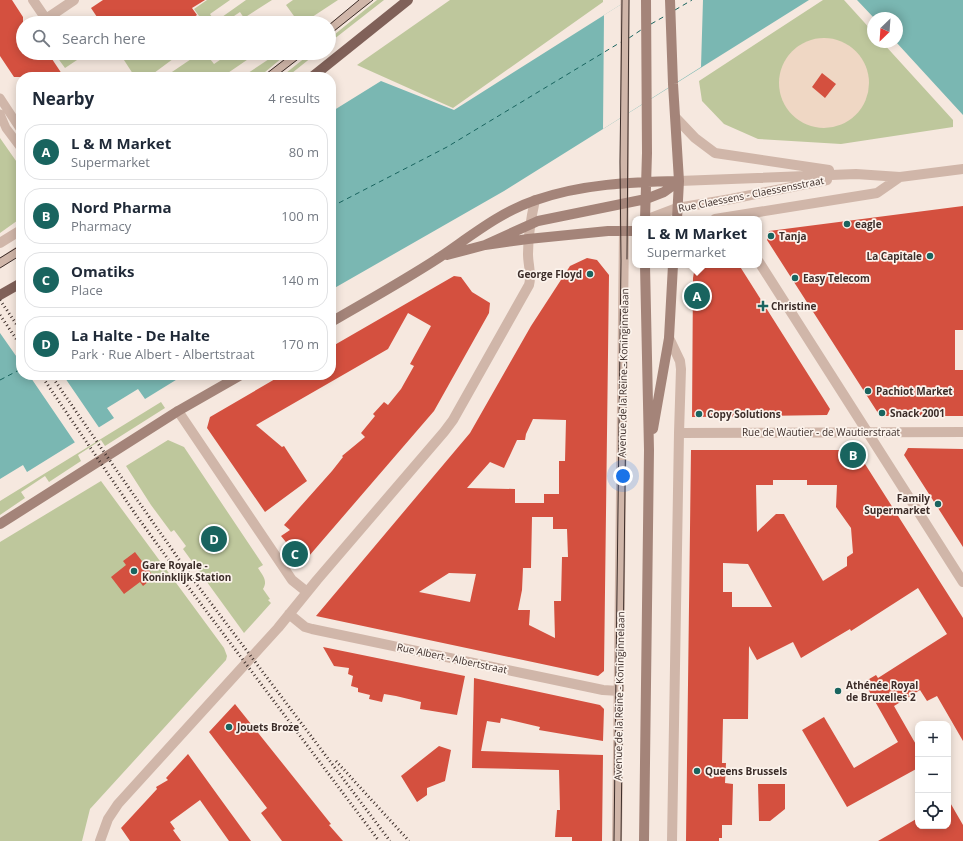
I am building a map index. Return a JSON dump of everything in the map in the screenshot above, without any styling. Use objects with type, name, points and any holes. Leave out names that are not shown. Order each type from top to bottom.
[{"type":"main road","points":[[336,58],[408,0]]},
{"type":"main road","points":[[645,216],[647,181],[646,0]]},
{"type":"main road","points":[[670,0],[679,180],[677,216]]},
{"type":"main road","points":[[318,72],[333,60]]},
{"type":"main road","points":[[336,319],[439,257],[490,223],[535,200],[578,188],[647,181],[679,180]]},
{"type":"main road","points":[[485,245],[530,223],[646,199],[664,192],[679,180]]},
{"type":"main road","points":[[439,257],[485,245],[528,239],[593,232],[632,231]]},
{"type":"main road","name":"Avenue de la Reine - Koninginnelaan","points":[[644,841],[649,450],[645,268]]},
{"type":"main road","name":"Avenue de la Reine - Koninginnelaan","points":[[649,450],[669,338],[673,268]]},
{"type":"main road","points":[[0,295],[16,286]]},
{"type":"main road","points":[[0,524],[178,411],[232,380]]},
{"type":"street","points":[[33,0],[44,16]]},
{"type":"street","points":[[50,16],[74,0]]},
{"type":"street","name":"Rue Claessens - Claessensstraat","points":[[676,118],[695,138],[715,153],[856,174],[900,177],[963,169]]},
{"type":"street","name":"Rue Claessens - Claessensstraat","points":[[679,180],[856,174]]},
{"type":"street","name":"Rue Claessens - Claessensstraat","points":[[656,216],[677,208],[731,199],[856,174]]},
{"type":"street","name":"Rue Claessens - Claessensstraat","points":[[746,216],[877,193],[900,177]]},
{"type":"street","points":[[100,841],[108,819],[118,804],[185,732],[289,614],[444,432],[458,413],[529,286],[528,239],[535,200]]},
{"type":"street","points":[[624,230],[632,226]]},
{"type":"street","name":"Avenue de la Reine - Koninginnelaan","points":[[617,841],[624,230]]},
{"type":"street","points":[[0,243],[16,233]]},
{"type":"street","points":[[762,267],[963,582]]},
{"type":"street","name":"Avenue de la Reine - Koninginnelaan","points":[[669,338],[680,361],[672,841]]},
{"type":"street","points":[[178,411],[292,580],[307,592]]},
{"type":"street","name":"Rue de Wautier - de Wautierstraat","points":[[679,433],[963,432]]},
{"type":"street","name":"Rue Albert - Albertstraat","points":[[289,614],[305,627],[312,629],[603,690],[619,691]]},
{"type":"lane","points":[[336,24],[366,0]]},
{"type":"lane","name":"Avenue de la Reine - Koninginnelaan","points":[[624,230],[625,1]]},
{"type":"lane","points":[[274,72],[290,60]]},
{"type":"lane","points":[[0,98],[16,122]]},
{"type":"lane","points":[[0,114],[6,128],[16,141]]},
{"type":"lane","points":[[0,263],[16,252]]},
{"type":"green space","points":[[207,0],[230,0],[210,14],[211,16],[199,16],[194,9]]},
{"type":"green space","points":[[246,0],[272,0],[247,16],[243,16],[240,12],[234,16],[223,16]]},
{"type":"green space","points":[[293,0],[338,0],[314,16],[294,16],[286,5]]},
{"type":"green space","points":[[377,0],[384,0],[336,38],[336,33]]},
{"type":"green space","points":[[450,0],[603,0],[603,2],[453,108],[357,65]]},
{"type":"green space","points":[[823,0],[844,0],[867,25],[867,48],[887,48],[953,120],[953,127],[841,144],[758,139],[724,124],[702,101],[699,81]]},
{"type":"green space","points":[[59,60],[77,60],[65,68]]},
{"type":"green space","points":[[124,60],[172,60],[155,72],[132,72]]},
{"type":"green space","points":[[190,60],[211,60],[214,64],[220,60],[247,60],[229,72],[172,72]]},
{"type":"green space","points":[[268,60],[280,60],[265,72],[250,72]]},
{"type":"green space","points":[[302,60],[308,60],[293,72],[287,72]]},
{"type":"green space","points":[[0,138],[16,161],[16,222],[0,233]]},
{"type":"green space","points":[[161,402],[165,408],[105,446],[101,440],[78,455],[81,461],[49,482],[45,476],[21,492],[25,498],[0,515],[0,501]]},
{"type":"green space","points":[[168,440],[184,447],[263,565],[258,568],[265,581],[263,589],[271,603],[244,633],[183,549],[186,546],[174,530],[171,532],[151,505],[126,466]]},
{"type":"green space","points":[[101,481],[224,648],[227,656],[226,660],[90,809],[82,841],[0,841],[0,542]]},
{"type":"shaded area","points":[[824,38],[841,41],[856,51],[866,66],[869,83],[866,100],[856,115],[841,125],[824,128],[807,125],[792,115],[782,100],[779,83],[782,66],[792,51],[807,41]]},
{"type":"water","points":[[628,0],[809,0],[504,191],[336,287],[336,109],[381,81],[454,110]]},
{"type":"water","points":[[857,0],[963,0],[963,115],[902,48],[903,48],[903,12],[868,12]]},
{"type":"water","points":[[16,307],[16,380],[176,380],[145,399],[138,389],[107,408],[114,418],[27,472],[23,465],[0,479],[0,317]]},
{"type":"pier","points":[[628,0],[703,0],[701,67],[603,129],[604,15]]},
{"type":"pier","points":[[15,305],[16,306],[16,356],[0,333],[0,315]]},
{"type":"pier","points":[[32,380],[66,380],[100,429],[76,444]]},
{"type":"building","points":[[0,0],[12,0],[22,16],[16,16],[16,60],[53,60],[61,72],[16,72],[16,77],[14,77],[0,56]]},
{"type":"building","points":[[103,0],[205,0],[192,8],[197,15],[196,16],[96,16],[91,8]]},
{"type":"building","points":[[822,73],[836,84],[825,98],[812,87]]},
{"type":"building","points":[[963,206],[963,330],[955,330],[955,370],[963,370],[963,416],[884,416],[878,413],[767,240],[769,231]]},
{"type":"building","points":[[587,258],[597,260],[609,275],[604,671],[598,676],[316,616],[470,433],[531,326],[570,266]],"holes":[[[533,419],[566,420],[565,461],[559,461],[559,494],[544,494],[544,503],[515,503],[515,489],[467,488],[490,462],[504,468],[517,440],[525,440],[526,434]],[[532,517],[553,517],[553,529],[567,529],[568,557],[562,557],[561,601],[554,601],[555,638],[529,625],[530,610],[518,610],[522,590],[523,568],[531,568]],[[449,573],[476,574],[470,602],[419,592]]]},
{"type":"building","points":[[697,268],[741,268],[830,409],[827,415],[692,417],[694,272]]},
{"type":"building","points":[[454,276],[461,277],[472,292],[490,303],[489,313],[434,411],[303,563],[281,536],[290,530],[284,525],[332,471],[343,457],[342,456],[365,437],[361,433],[375,416],[373,414],[384,402],[388,405],[401,389],[414,366],[410,364],[431,326],[408,313],[388,349],[336,379],[336,344]]},
{"type":"building","points":[[273,380],[334,380],[256,425],[282,447],[284,446],[307,481],[265,512],[207,428],[210,417]]},
{"type":"building","points":[[908,448],[963,449],[963,547],[904,455]]},
{"type":"building","points":[[691,450],[852,450],[858,453],[963,618],[963,741],[937,696],[927,701],[920,690],[894,706],[915,743],[915,770],[847,807],[802,730],[824,717],[854,768],[898,742],[864,682],[876,675],[878,678],[947,634],[918,588],[851,631],[850,629],[801,658],[793,642],[757,660],[749,646],[748,719],[723,719],[722,763],[726,763],[725,783],[733,784],[732,825],[722,825],[722,838],[719,838],[719,841],[686,841]],"holes":[[[773,480],[807,480],[807,485],[837,485],[836,507],[851,528],[853,553],[847,557],[847,566],[823,581],[784,514],[776,514],[757,532],[756,485],[773,485]],[[723,563],[748,564],[772,607],[732,607],[732,592],[723,592]]]},
{"type":"building","name":"Gare Royale - Koninklijk Station","points":[[135,552],[154,577],[143,586],[140,582],[124,594],[111,577],[126,565],[123,561]]},
{"type":"building","points":[[323,647],[465,676],[457,715],[420,709],[421,702],[396,696],[384,694],[382,702],[369,699],[370,695],[358,692],[358,688],[351,686],[353,676],[348,674],[349,668],[334,666]]},
{"type":"building","points":[[474,678],[600,705],[604,709],[603,741],[539,730],[540,727],[501,718],[500,723],[487,721],[481,751],[603,755],[602,841],[572,841],[572,837],[555,837],[557,810],[560,810],[559,770],[472,768]]},
{"type":"building","points":[[235,704],[343,841],[282,841],[261,813],[267,808],[209,732]]},
{"type":"building","points":[[439,746],[451,750],[445,781],[427,788],[427,795],[417,802],[401,776]]},
{"type":"building","points":[[188,754],[251,841],[229,841],[200,800],[170,822],[175,829],[173,830],[181,841],[130,841],[121,828],[157,789],[156,787],[168,780],[166,778]]},
{"type":"building","points":[[758,784],[785,784],[785,809],[770,821],[759,821]]},
{"type":"building","points":[[951,804],[963,825],[963,841],[878,841],[915,820],[915,829],[951,829]]},
{"type":"ferry route","points":[[675,10],[692,0]]},
{"type":"ferry route","points":[[651,24],[665,16]]},
{"type":"ferry route","points":[[629,38],[641,30]]},
{"type":"ferry route","points":[[336,204],[447,147],[621,42]]},
{"type":"ferry route","points":[[0,380],[16,372]]},
{"type":"tram line","points":[[336,19],[359,0]]},
{"type":"tram line","points":[[336,29],[373,0]]},
{"type":"tram line","points":[[614,841],[621,261],[620,162],[622,0]]},
{"type":"tram line","points":[[627,259],[629,0]]},
{"type":"tram line","points":[[268,72],[284,60]]},
{"type":"tram line","points":[[281,72],[297,60]]},
{"type":"tram line","points":[[0,258],[16,248]]},
{"type":"tram line","points":[[0,268],[16,258]]},
{"type":"tram line","points":[[621,841],[627,311]]},
{"type":"railway","points":[[0,300],[16,324]]},
{"type":"railway","points":[[0,315],[16,339]]},
{"type":"railway","points":[[44,380],[136,515],[186,584],[379,841]]},
{"type":"railway","points":[[54,380],[192,578],[390,841]]},
{"type":"railway","points":[[336,761],[409,841]]},
{"type":"place","name":"eagle","points":[[847,224]]},
{"type":"place","name":"Tanja","points":[[771,236]]},
{"type":"place","name":"La Capitale","points":[[930,256]]},
{"type":"place","name":"George Floyd","points":[[590,274]]},
{"type":"place","name":"Easy Telecom","points":[[795,278]]},
{"type":"place","name":"L & M Market","points":[[697,296]]},
{"type":"place","name":"Christine","points":[[763,306]]},
{"type":"place","name":"Pachiot Market","points":[[868,391]]},
{"type":"place","name":"Snack 2001","points":[[882,413]]},
{"type":"place","name":"Copy Solutions","points":[[699,414]]},
{"type":"place","name":"Nord Pharma","points":[[853,455]]},
{"type":"place","name":"Family Supermarket","points":[[938,504]]},
{"type":"place","name":"La Halte - De Halte","points":[[214,539]]},
{"type":"place","name":"Omatiks","points":[[295,554]]},
{"type":"place","name":"Gare Royale - Koninklijk Station","points":[[134,571]]},
{"type":"place","name":"Athénée Royal de Bruxelles 2","points":[[838,691]]},
{"type":"place","name":"Jouets Broze","points":[[229,727]]},
{"type":"place","name":"Queens Brussels","points":[[697,771]]}]
